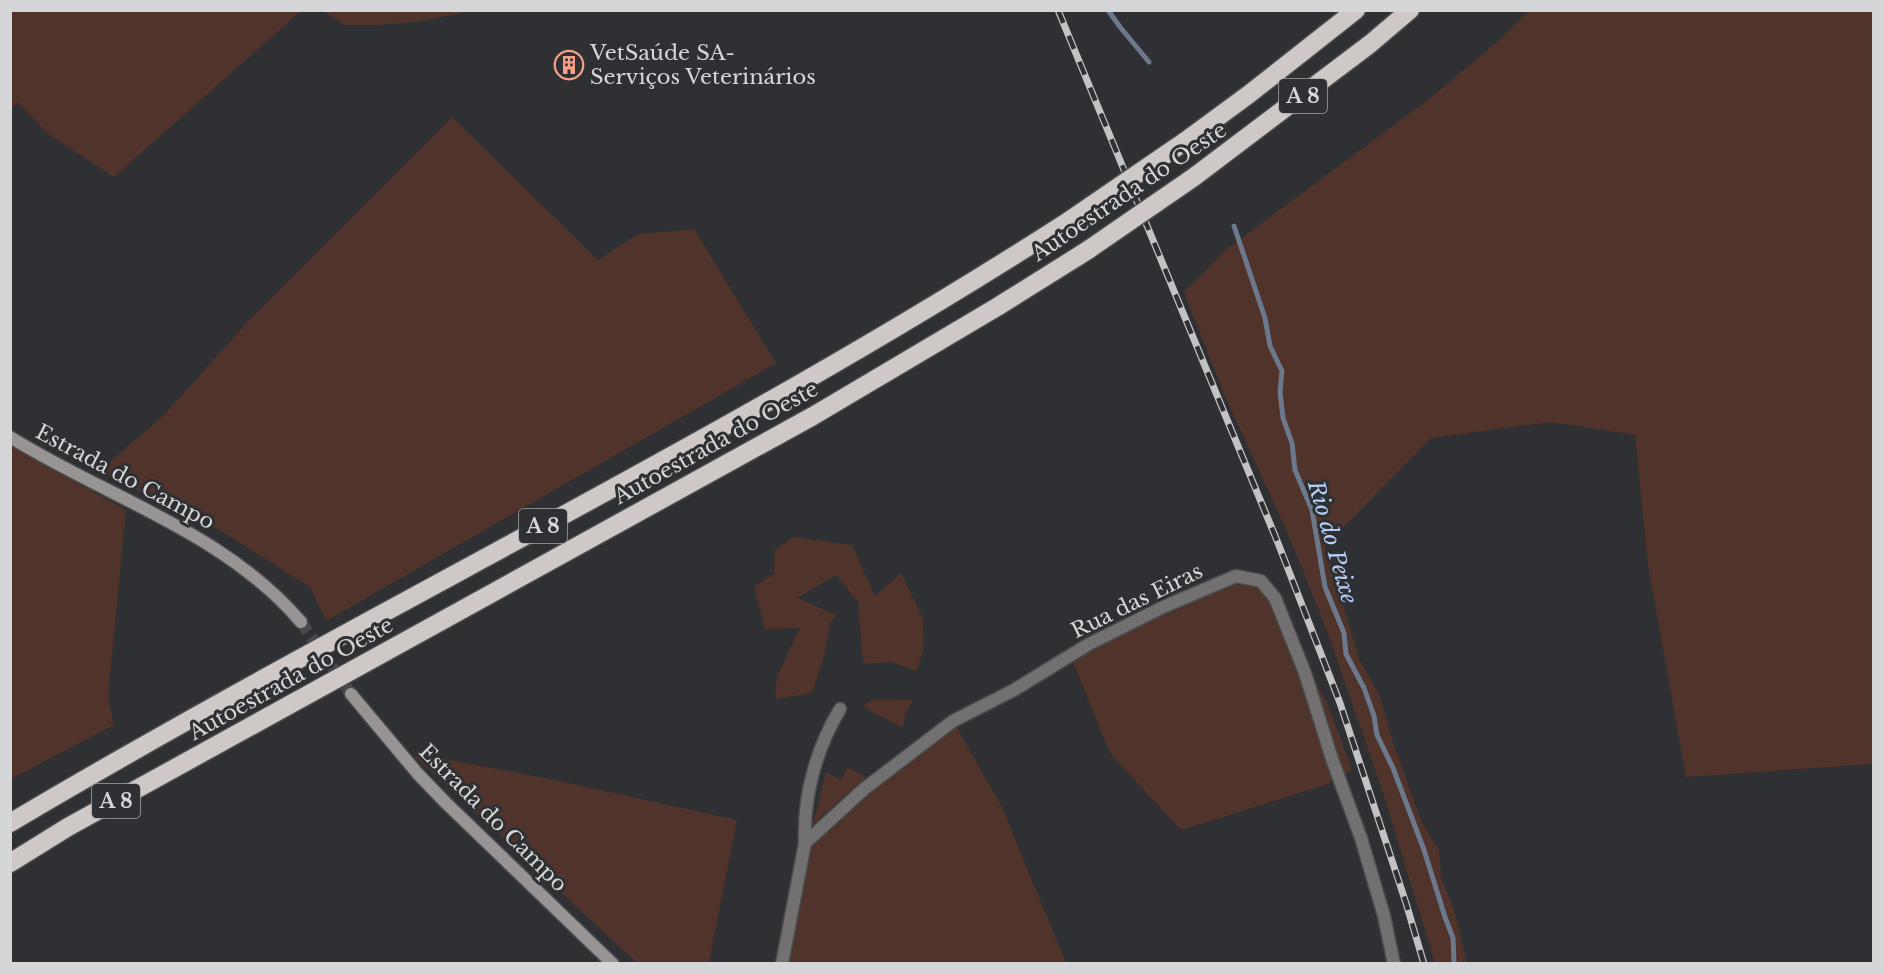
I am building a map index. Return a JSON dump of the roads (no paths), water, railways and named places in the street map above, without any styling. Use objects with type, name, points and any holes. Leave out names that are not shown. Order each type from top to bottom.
[{"type":"highway","name":"Autoestrada do Oeste","points":[[10,823],[158,738],[773,399],[984,276],[1184,142],[1356,10]]},
{"type":"highway","name":"Autoestrada do Oeste","points":[[10,862],[68,827],[813,416],[997,307],[1088,250],[1194,177],[1342,65],[1410,10]]},
{"type":"street","name":"Estrada do Campo","points":[[10,437],[206,542],[261,583],[301,622]]},
{"type":"street","name":"Rua das Eiras","points":[[805,843],[864,789],[953,721],[1014,690],[1089,644],[1163,607],[1236,576],[1261,581],[1275,598],[1305,674],[1332,759],[1361,838],[1384,916],[1394,963]]},
{"type":"street","name":"Estrada do Campo","points":[[351,694],[418,774],[446,803],[613,963]]},
{"type":"street","points":[[782,963],[805,843],[804,818],[813,771],[828,730],[840,709]]},
{"type":"waterway","points":[[1108,10],[1149,62]]},
{"type":"waterway","name":"Rio do Peixe","points":[[1234,226],[1265,318],[1270,346],[1282,371],[1280,392],[1283,418],[1292,443],[1295,470],[1312,510],[1325,587],[1344,633],[1346,654],[1364,688],[1374,716],[1377,735],[1393,768],[1424,850],[1453,938],[1454,964]]},
{"type":"tunnel","points":[[301,622],[351,694]]},
{"type":"railway","points":[[1058,10],[1278,543],[1340,703],[1424,964]]},
{"type":"place","name":"VetSaúde SA- Serviços Veterinários","points":[[569,65]]}]
